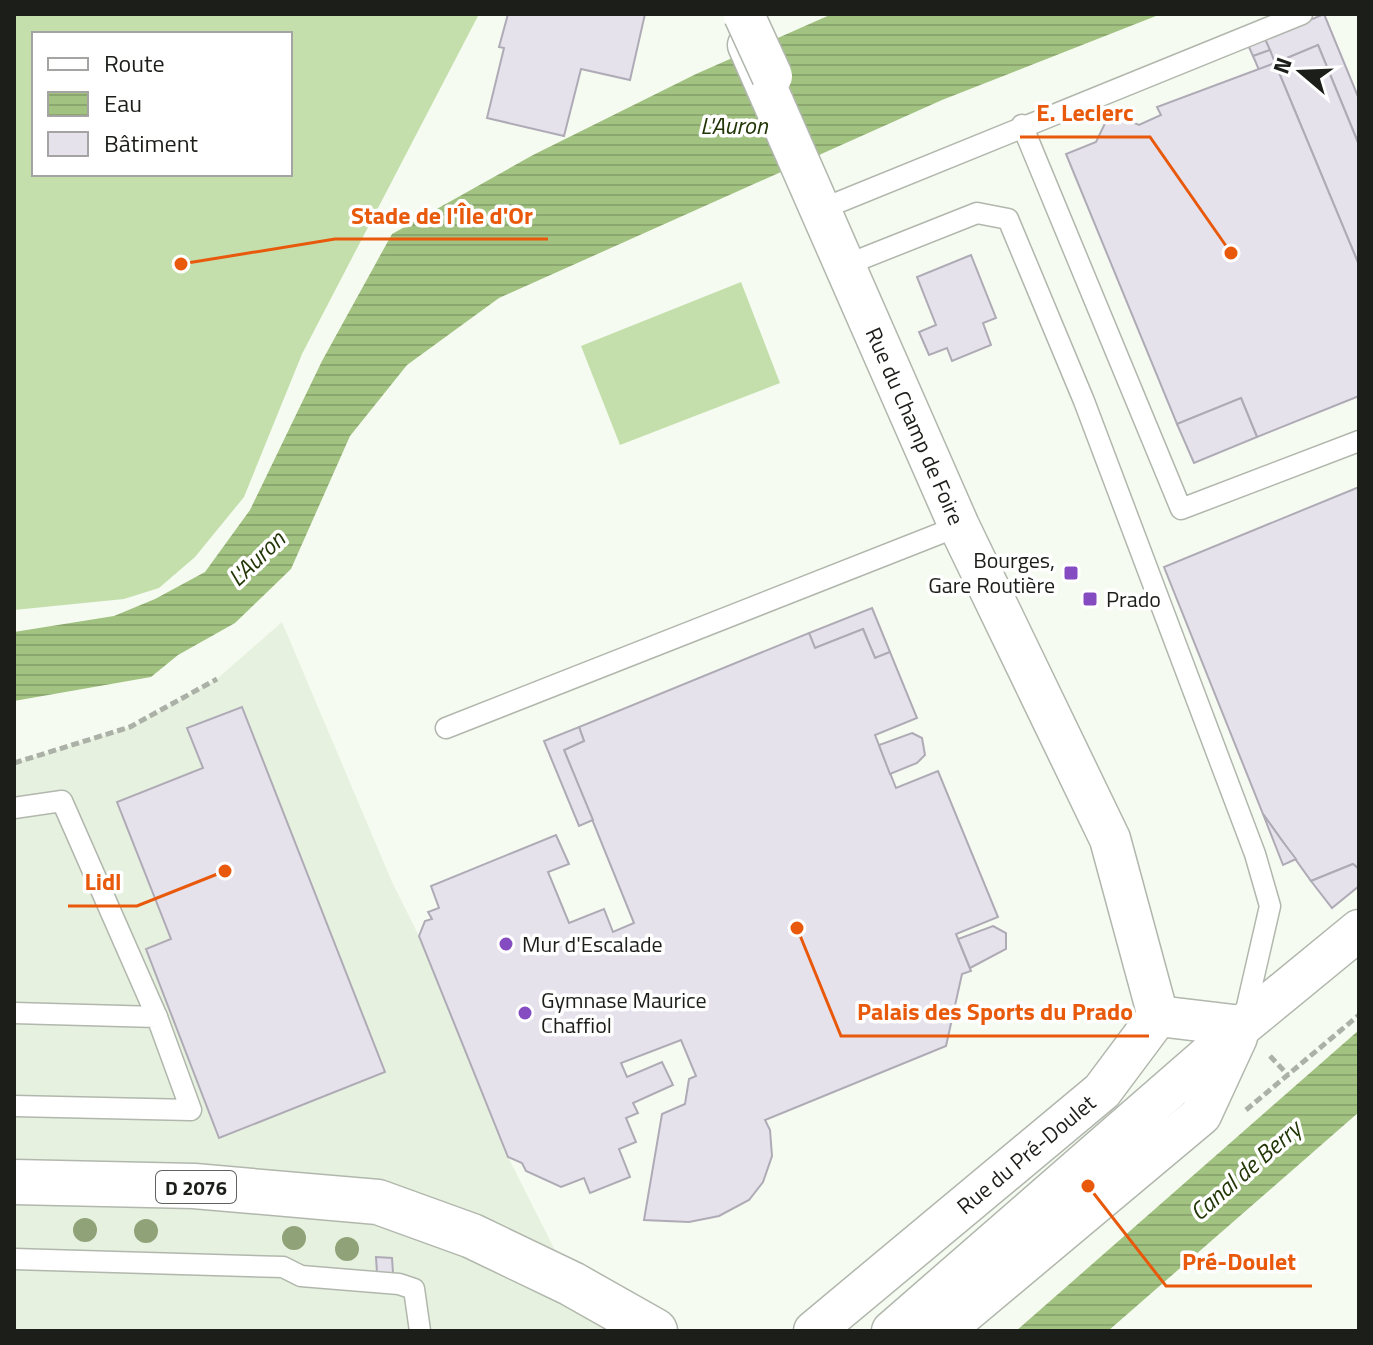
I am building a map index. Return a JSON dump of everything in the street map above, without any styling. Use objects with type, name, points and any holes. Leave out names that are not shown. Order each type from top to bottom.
[{"type":"main road","name":"D 2076","points":[[14,1182],[194,1186],[378,1202],[472,1236],[572,1284],[655,1331]]},
{"type":"street","name":"Rue du Champ de Foire","points":[[739,15],[851,263],[959,526],[1110,839],[1158,1016]]},
{"type":"street","name":"Rue du Pré-Doulet","points":[[892,1331],[1242,1026],[1359,930]]},
{"type":"street","name":"Rue du Pré-Doulet","points":[[814,1331],[1102,1091],[1158,1016]]},
{"type":"street","points":[[1158,1016],[1242,1026]]},
{"type":"street","name":"Rue du Pré-Doulet","points":[[943,1331],[1201,1115],[1242,1026]]},
{"type":"lane","points":[[821,195],[1022,125],[1302,14]]},
{"type":"lane","points":[[1022,125],[1181,509],[1359,441]]},
{"type":"lane","points":[[851,263],[977,213],[1008,219],[1084,401],[1229,779],[1259,867],[1270,906],[1242,1026]]},
{"type":"lane","points":[[446,728],[959,526]]},
{"type":"lane","points":[[14,808],[62,801],[157,1017],[191,1110],[14,1106]]},
{"type":"lane","points":[[14,1013],[157,1017]]},
{"type":"lane","points":[[14,1259],[283,1267],[301,1276],[399,1284],[414,1289],[420,1323]]},
{"type":"path","points":[[14,763],[130,727],[217,679]]},
{"type":"shaded area","points":[[14,14],[479,14],[302,354],[244,497],[195,557],[159,588],[124,599],[14,610]]},
{"type":"shaded area","points":[[741,282],[780,383],[620,445],[581,346]]},
{"type":"shaded area","points":[[282,622],[392,882],[419,936],[508,1157],[572,1284],[655,1331],[14,1331],[14,763],[130,727],[217,679]]},
{"type":"water","name":"L'Auron","points":[[832,14],[1161,14],[942,100],[499,298],[407,365],[350,436],[291,569],[235,623],[178,655],[151,677],[14,701],[14,632],[114,616],[155,599],[205,572],[250,510],[322,361],[392,234],[533,155],[696,74]]},
{"type":"water","name":"Canal de Berry","points":[[1359,1030],[1359,1112],[1108,1331],[1016,1331]]},
{"type":"building","points":[[508,14],[645,14],[630,80],[581,69],[564,136],[487,118],[504,48],[499,47]]},
{"type":"building","points":[[1324,14],[1359,99],[1359,145],[1318,45],[1275,63],[1265,39]]},
{"type":"building","points":[[1265,39],[1270,50],[1253,56],[1248,45]]},
{"type":"building","points":[[1318,45],[1359,145],[1359,265],[1275,63]]},
{"type":"building","points":[[1270,50],[1275,63],[1259,70],[1253,56]]},
{"type":"building","points":[[1275,63],[1359,265],[1359,396],[1257,437],[1241,398],[1177,424],[1066,154],[1096,142],[1110,113],[1139,125],[1161,115],[1157,107]]},
{"type":"building","points":[[971,255],[996,318],[983,323],[991,345],[952,361],[947,348],[929,355],[919,332],[936,325],[917,277]]},
{"type":"building","points":[[1241,398],[1257,437],[1194,463],[1177,424]]},
{"type":"building","points":[[1359,487],[1359,869],[1353,864],[1311,881],[1263,814],[1164,567]]},
{"type":"building","points":[[872,608],[890,652],[875,658],[863,629],[815,648],[809,633]]},
{"type":"building","points":[[863,629],[875,658],[890,652],[917,718],[875,735],[896,788],[938,771],[998,917],[956,934],[971,971],[962,974],[946,1046],[765,1120],[770,1130],[772,1156],[763,1182],[749,1200],[719,1216],[689,1222],[644,1220],[662,1114],[685,1104],[689,1079],[696,1076],[681,1040],[621,1063],[627,1077],[662,1062],[673,1085],[633,1103],[638,1113],[626,1118],[636,1142],[619,1149],[630,1177],[590,1193],[584,1178],[561,1187],[526,1171],[522,1163],[508,1157],[419,936],[425,921],[432,919],[428,912],[439,908],[431,886],[556,835],[569,864],[548,872],[569,923],[604,909],[613,932],[634,923],[564,750],[584,741],[579,727],[809,633],[815,648]]},
{"type":"building","points":[[242,707],[385,1072],[219,1138],[146,949],[171,939],[117,802],[203,768],[187,728]]},
{"type":"building","points":[[579,727],[584,741],[564,750],[593,820],[579,826],[544,741]]},
{"type":"building","points":[[912,733],[922,738],[925,755],[917,763],[890,774],[879,745]]},
{"type":"building","points":[[1263,814],[1283,842],[1296,859],[1283,865]]},
{"type":"building","points":[[1353,864],[1359,869],[1359,886],[1332,908],[1311,881]]},
{"type":"building","points":[[993,926],[1006,933],[1006,949],[970,968],[958,939]]},
{"type":"building","points":[[376,1257],[392,1258],[393,1273],[377,1273]]},
{"type":"place","name":"E. Leclerc","points":[[1231,253]]},
{"type":"place","name":"Stade de l'Île d'Or","points":[[181,264]]},
{"type":"place","name":"Bourges, Gare Routière","points":[[1071,573]]},
{"type":"place","name":"Prado","points":[[1090,599]]},
{"type":"place","name":"Lidl","points":[[225,871]]},
{"type":"place","name":"Palais des Sports du Prado","points":[[797,928]]},
{"type":"place","name":"Mur d'Escalade","points":[[506,944]]},
{"type":"place","name":"Gymnase Maurice Chaffiol","points":[[525,1013]]},
{"type":"place","name":"Pré-Doulet","points":[[1088,1186]]}]
